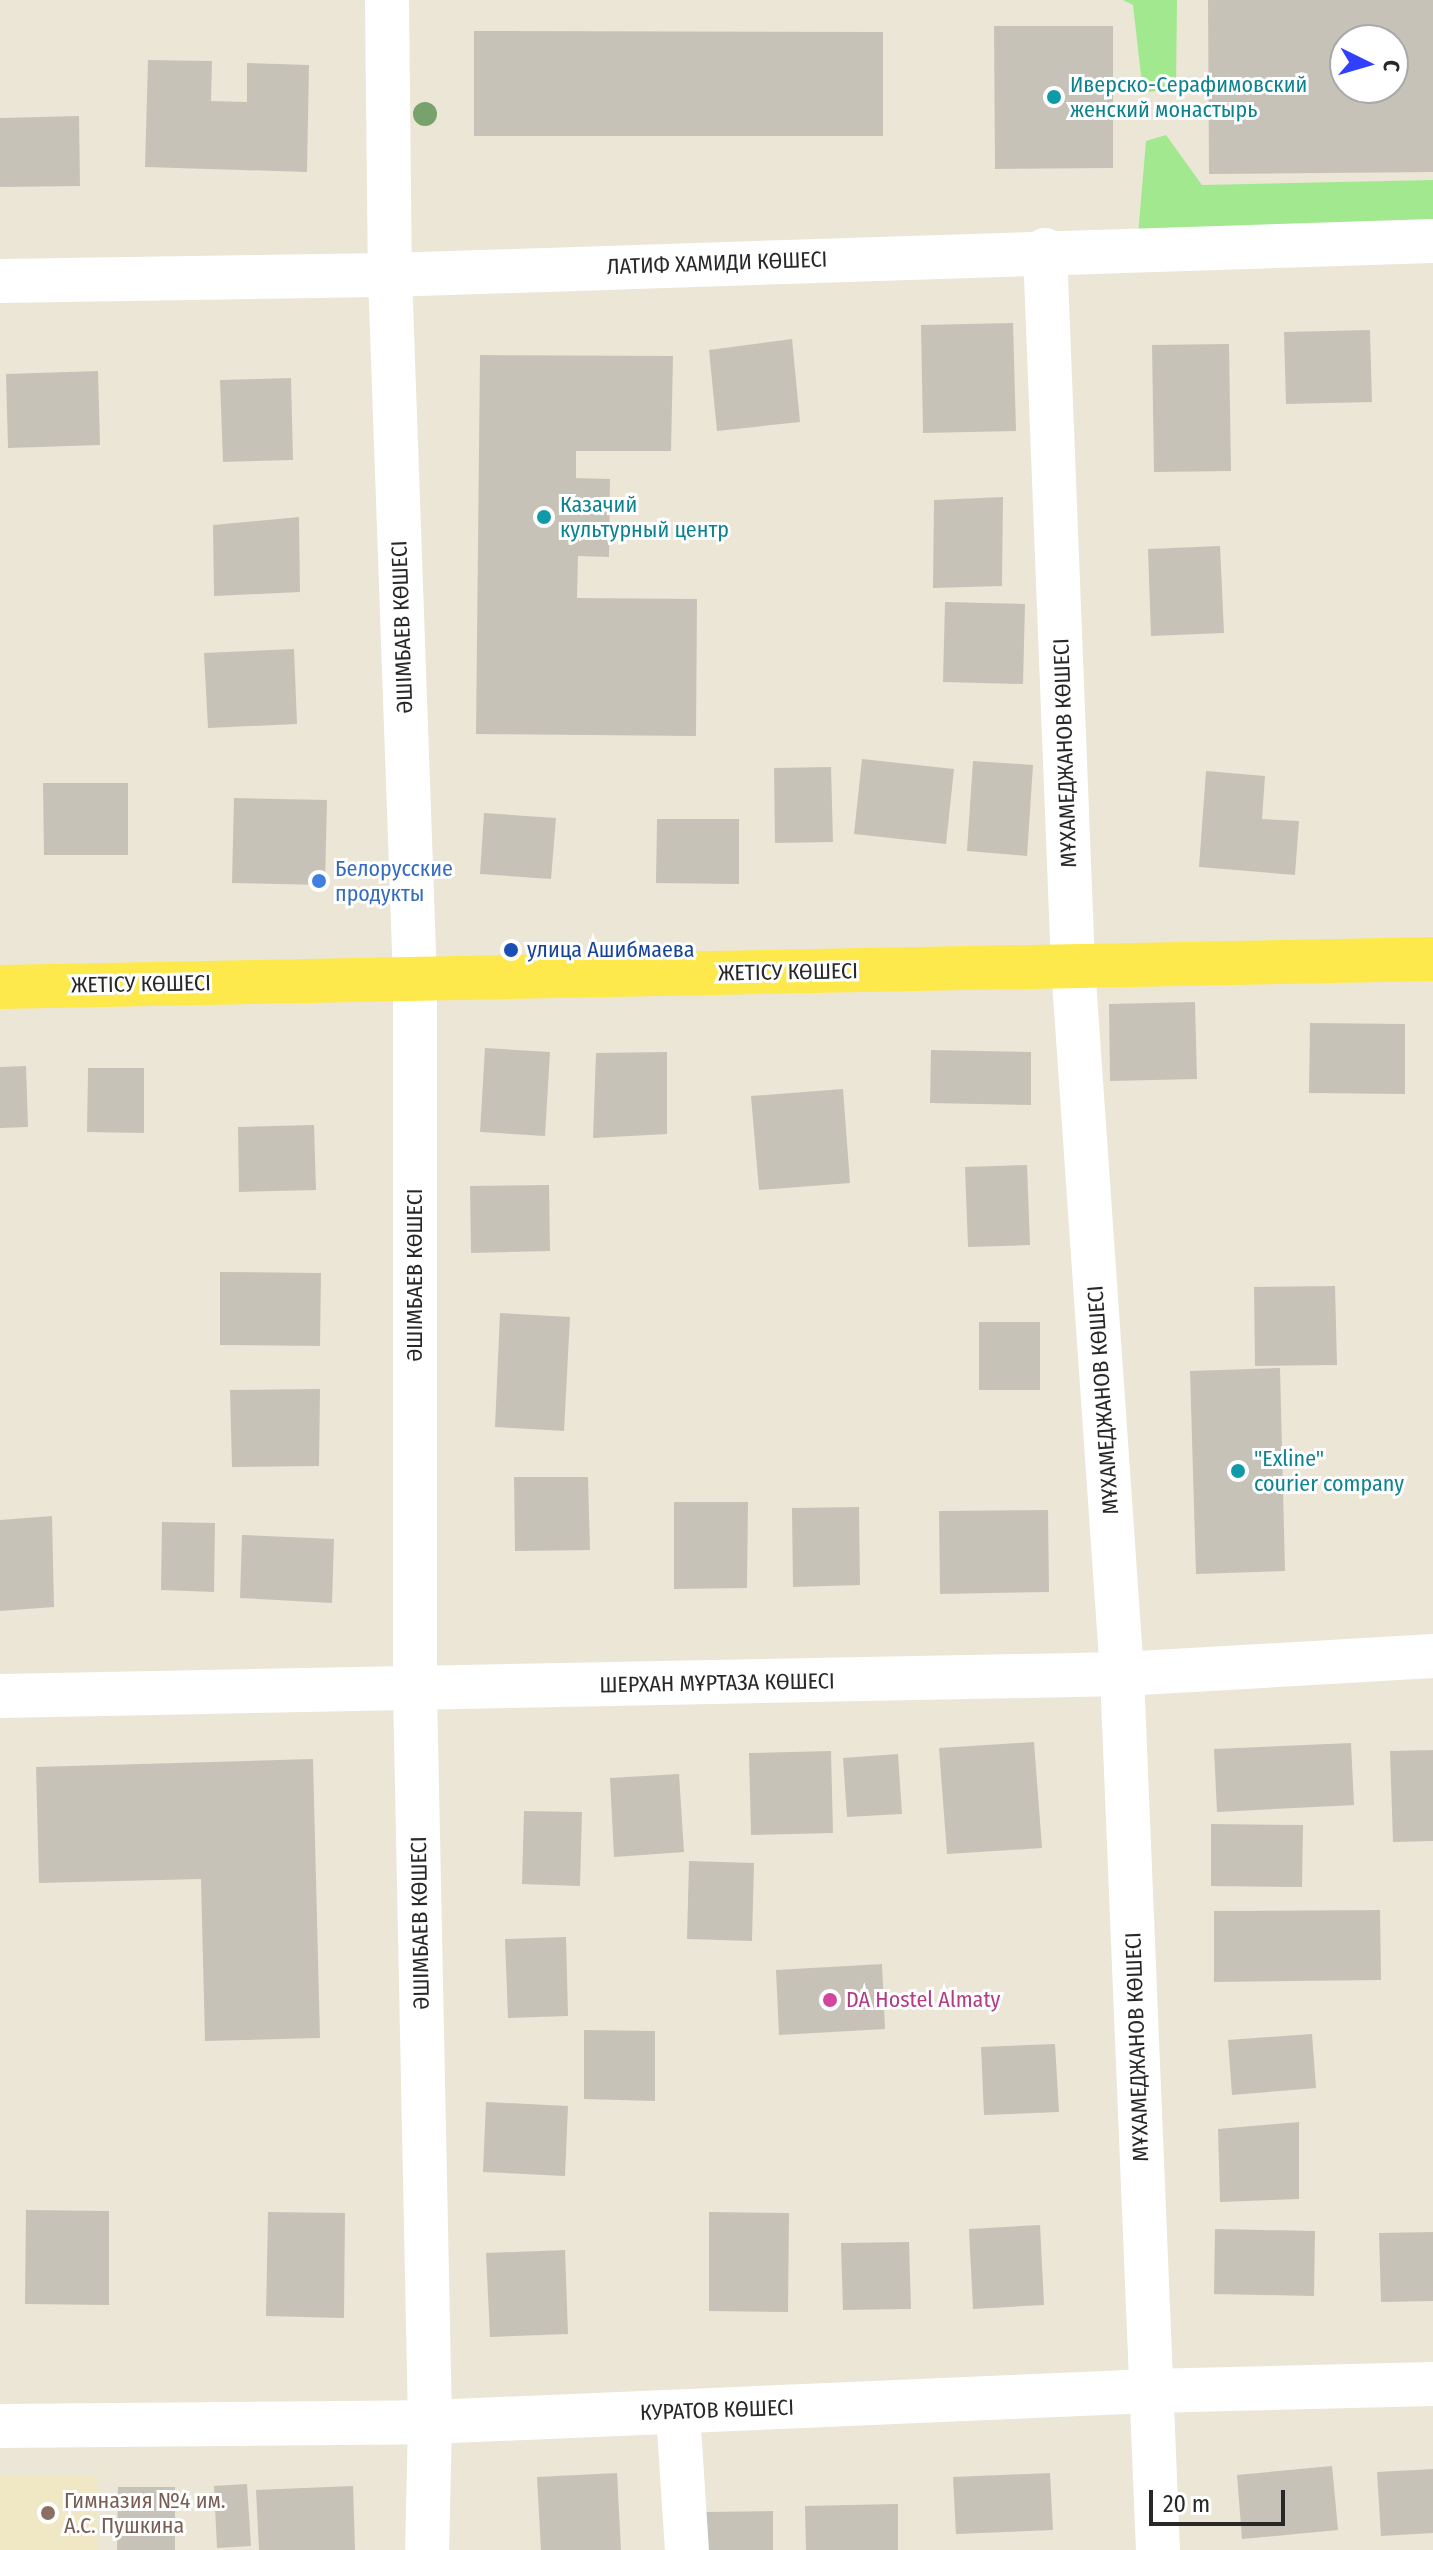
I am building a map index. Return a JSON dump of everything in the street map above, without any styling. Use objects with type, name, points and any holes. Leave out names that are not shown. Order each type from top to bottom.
[{"type":"main road","name":"ЖЕТІСУ КӨШЕСІ","points":[[0,987],[1433,959]]},
{"type":"street","name":"ӘШІМБАЕВ КӨШЕСІ","points":[[387,0],[390,275],[415,979],[415,1689],[430,2422],[427,2550]]},
{"type":"street","name":"ЛАТИФ ХАМИДИ КӨШЕСІ","points":[[0,281],[390,275],[1045,250],[1433,241]]},
{"type":"street","name":"МҰХАМЕДЖАНОВ КӨШЕСІ","points":[[1045,250],[1073,966],[1122,1674],[1158,2550]]},
{"type":"street","name":"ШЕРХАН МҰРТАЗА КӨШЕСІ","points":[[0,1696],[1122,1674],[1433,1656]]},
{"type":"street","name":"КУРАТОВ КӨШЕСІ","points":[[0,2426],[430,2422],[1151,2391],[1433,2384]]},
{"type":"street","points":[[678,2412],[687,2550]]},
{"type":"shaded area","name":"Гимназия №4 им. А.С. Пушкина","points":[[0,2476],[97,2476],[97,2550],[0,2550]]},
{"type":"green space","points":[[1123,0],[1177,0],[1176,88],[1143,93],[1133,5]]},
{"type":"green space","points":[[1166,135],[1202,185],[1433,180],[1433,229],[1138,235],[1146,141]]},
{"type":"building","points":[[1208,0],[1433,0],[1433,172],[1209,174]]},
{"type":"building","name":"Иверско-Серафимовский женский монастырь","points":[[994,26],[1113,26],[1113,168],[995,169]]},
{"type":"building","points":[[474,31],[883,32],[883,136],[474,136]]},
{"type":"building","points":[[148,60],[212,61],[211,101],[247,102],[247,63],[309,65],[307,172],[145,167]]},
{"type":"building","points":[[79,116],[80,186],[0,187],[0,118]]},
{"type":"building","points":[[1013,323],[1016,431],[923,433],[921,325]]},
{"type":"building","points":[[1370,330],[1372,402],[1286,404],[1284,332]]},
{"type":"building","points":[[792,339],[800,422],[717,431],[709,350]]},
{"type":"building","points":[[1229,344],[1231,471],[1154,472],[1152,345]]},
{"type":"building","name":"Казачий культурный центр","points":[[480,355],[673,356],[671,451],[576,451],[576,478],[610,479],[609,557],[578,556],[577,598],[697,599],[696,736],[476,734]]},
{"type":"building","points":[[98,371],[100,445],[8,448],[6,374]]},
{"type":"building","points":[[291,378],[293,460],[223,462],[220,380]]},
{"type":"building","points":[[1003,497],[1002,586],[933,588],[934,500]]},
{"type":"building","points":[[299,517],[300,592],[214,596],[213,525]]},
{"type":"building","points":[[1220,546],[1224,633],[1151,636],[1148,549]]},
{"type":"building","points":[[945,602],[1025,604],[1023,684],[943,682]]},
{"type":"building","points":[[294,649],[297,724],[208,728],[204,653]]},
{"type":"building","points":[[862,759],[954,769],[946,844],[854,834]]},
{"type":"building","points":[[973,761],[1033,765],[1027,856],[967,851]]},
{"type":"building","points":[[831,767],[833,842],[775,843],[774,768]]},
{"type":"building","points":[[1206,771],[1265,776],[1262,819],[1299,821],[1295,875],[1199,867]]},
{"type":"building","points":[[43,783],[128,783],[128,855],[44,855]]},
{"type":"building","points":[[234,798],[327,800],[325,885],[232,883]]},
{"type":"building","points":[[484,813],[556,818],[551,879],[480,874]]},
{"type":"building","points":[[657,819],[739,819],[739,884],[656,883]]},
{"type":"building","points":[[1195,1002],[1197,1079],[1110,1081],[1109,1004]]},
{"type":"building","points":[[1310,1023],[1405,1024],[1405,1094],[1309,1093]]},
{"type":"building","points":[[485,1048],[550,1052],[545,1136],[480,1132]]},
{"type":"building","points":[[931,1050],[1031,1052],[1031,1105],[930,1103]]},
{"type":"building","points":[[667,1052],[667,1134],[593,1138],[596,1053]]},
{"type":"building","points":[[26,1066],[28,1127],[0,1128],[0,1067]]},
{"type":"building","points":[[88,1068],[144,1068],[144,1133],[87,1132]]},
{"type":"building","points":[[843,1089],[850,1183],[759,1190],[751,1096]]},
{"type":"building","points":[[314,1125],[316,1190],[239,1192],[238,1127]]},
{"type":"building","points":[[1027,1165],[1030,1245],[968,1247],[965,1167]]},
{"type":"building","points":[[549,1185],[550,1251],[471,1253],[470,1186]]},
{"type":"building","points":[[220,1272],[321,1273],[320,1346],[220,1345]]},
{"type":"building","points":[[1335,1286],[1337,1365],[1255,1366],[1254,1287]]},
{"type":"building","points":[[500,1313],[570,1317],[564,1431],[495,1427]]},
{"type":"building","points":[[979,1322],[1040,1322],[1040,1390],[979,1390]]},
{"type":"building","name":"\"Exline\" courier company","points":[[1280,1368],[1285,1571],[1196,1574],[1190,1371]]},
{"type":"building","points":[[320,1389],[319,1466],[232,1467],[230,1390]]},
{"type":"building","points":[[514,1477],[588,1477],[590,1550],[515,1551]]},
{"type":"building","points":[[674,1502],[748,1502],[747,1588],[674,1589]]},
{"type":"building","points":[[859,1507],[860,1585],[793,1587],[792,1508]]},
{"type":"building","points":[[1048,1510],[1049,1592],[940,1594],[939,1511]]},
{"type":"building","points":[[52,1516],[54,1607],[0,1611],[0,1520]]},
{"type":"building","points":[[162,1522],[215,1523],[214,1592],[161,1590]]},
{"type":"building","points":[[242,1535],[334,1539],[332,1603],[240,1598]]},
{"type":"building","points":[[1034,1742],[1042,1848],[947,1854],[939,1748]]},
{"type":"building","points":[[1351,1743],[1354,1805],[1217,1812],[1214,1749]]},
{"type":"building","points":[[1433,1750],[1433,1841],[1393,1842],[1390,1751]]},
{"type":"building","points":[[831,1751],[833,1833],[751,1835],[749,1753]]},
{"type":"building","points":[[898,1754],[902,1814],[847,1817],[843,1758]]},
{"type":"building","points":[[313,1759],[320,2038],[205,2041],[201,1879],[39,1883],[36,1767]]},
{"type":"building","points":[[679,1774],[684,1852],[614,1857],[610,1778]]},
{"type":"building","points":[[524,1811],[582,1812],[580,1886],[522,1884]]},
{"type":"building","points":[[1211,1824],[1303,1825],[1302,1887],[1211,1886]]},
{"type":"building","points":[[689,1861],[754,1863],[752,1941],[687,1939]]},
{"type":"building","points":[[1380,1910],[1381,1980],[1214,1982],[1214,1911]]},
{"type":"building","points":[[566,1937],[568,2016],[508,2018],[505,1939]]},
{"type":"building","name":"DA Hostel Almaty","points":[[882,1964],[885,2029],[779,2035],[776,1970]]},
{"type":"building","points":[[584,2030],[655,2031],[655,2101],[584,2099]]},
{"type":"building","points":[[1312,2034],[1316,2088],[1232,2095],[1228,2040]]},
{"type":"building","points":[[1055,2044],[1059,2112],[984,2115],[981,2047]]},
{"type":"building","points":[[486,2102],[568,2106],[565,2176],[483,2172]]},
{"type":"building","points":[[1299,2122],[1299,2199],[1220,2202],[1218,2129]]},
{"type":"building","points":[[26,2210],[109,2211],[109,2305],[25,2304]]},
{"type":"building","points":[[268,2212],[345,2213],[344,2318],[266,2316]]},
{"type":"building","points":[[709,2212],[789,2213],[788,2312],[709,2311]]},
{"type":"building","points":[[1040,2225],[1044,2305],[973,2309],[969,2229]]},
{"type":"building","points":[[1215,2229],[1315,2231],[1314,2296],[1214,2294]]},
{"type":"building","points":[[1433,2232],[1433,2301],[1381,2302],[1379,2233]]},
{"type":"building","points":[[909,2242],[911,2309],[843,2310],[841,2243]]},
{"type":"building","points":[[565,2250],[568,2334],[490,2337],[486,2253]]},
{"type":"building","points":[[1332,2466],[1338,2530],[1242,2539],[1237,2475]]},
{"type":"building","points":[[1433,2469],[1433,2533],[1381,2536],[1377,2472]]},
{"type":"building","points":[[617,2473],[621,2550],[541,2550],[537,2477]]},
{"type":"building","points":[[1050,2473],[1053,2530],[956,2534],[953,2477]]},
{"type":"building","points":[[247,2484],[251,2546],[217,2548],[214,2486]]},
{"type":"building","points":[[353,2486],[355,2550],[259,2550],[256,2490]]},
{"type":"building","points":[[118,2487],[175,2487],[175,2550],[117,2550]]},
{"type":"building","points":[[898,2504],[898,2550],[806,2550],[805,2506]]},
{"type":"building","points":[[773,2511],[773,2550],[705,2550],[705,2512]]},
{"type":"place","name":"Иверско-Серафимовский женский монастырь","points":[[1054,97]]},
{"type":"place","name":"Казачий культурный центр","points":[[544,517]]},
{"type":"place","name":"Белорусские продукты","points":[[319,881]]},
{"type":"place","name":"улица Ашибмаева","points":[[511,950]]},
{"type":"place","name":"\"Exline\" courier company","points":[[1238,1471]]},
{"type":"place","name":"DA Hostel Almaty","points":[[830,2000]]},
{"type":"place","name":"Гимназия №4 им. А.С. Пушкина","points":[[48,2513]]}]
